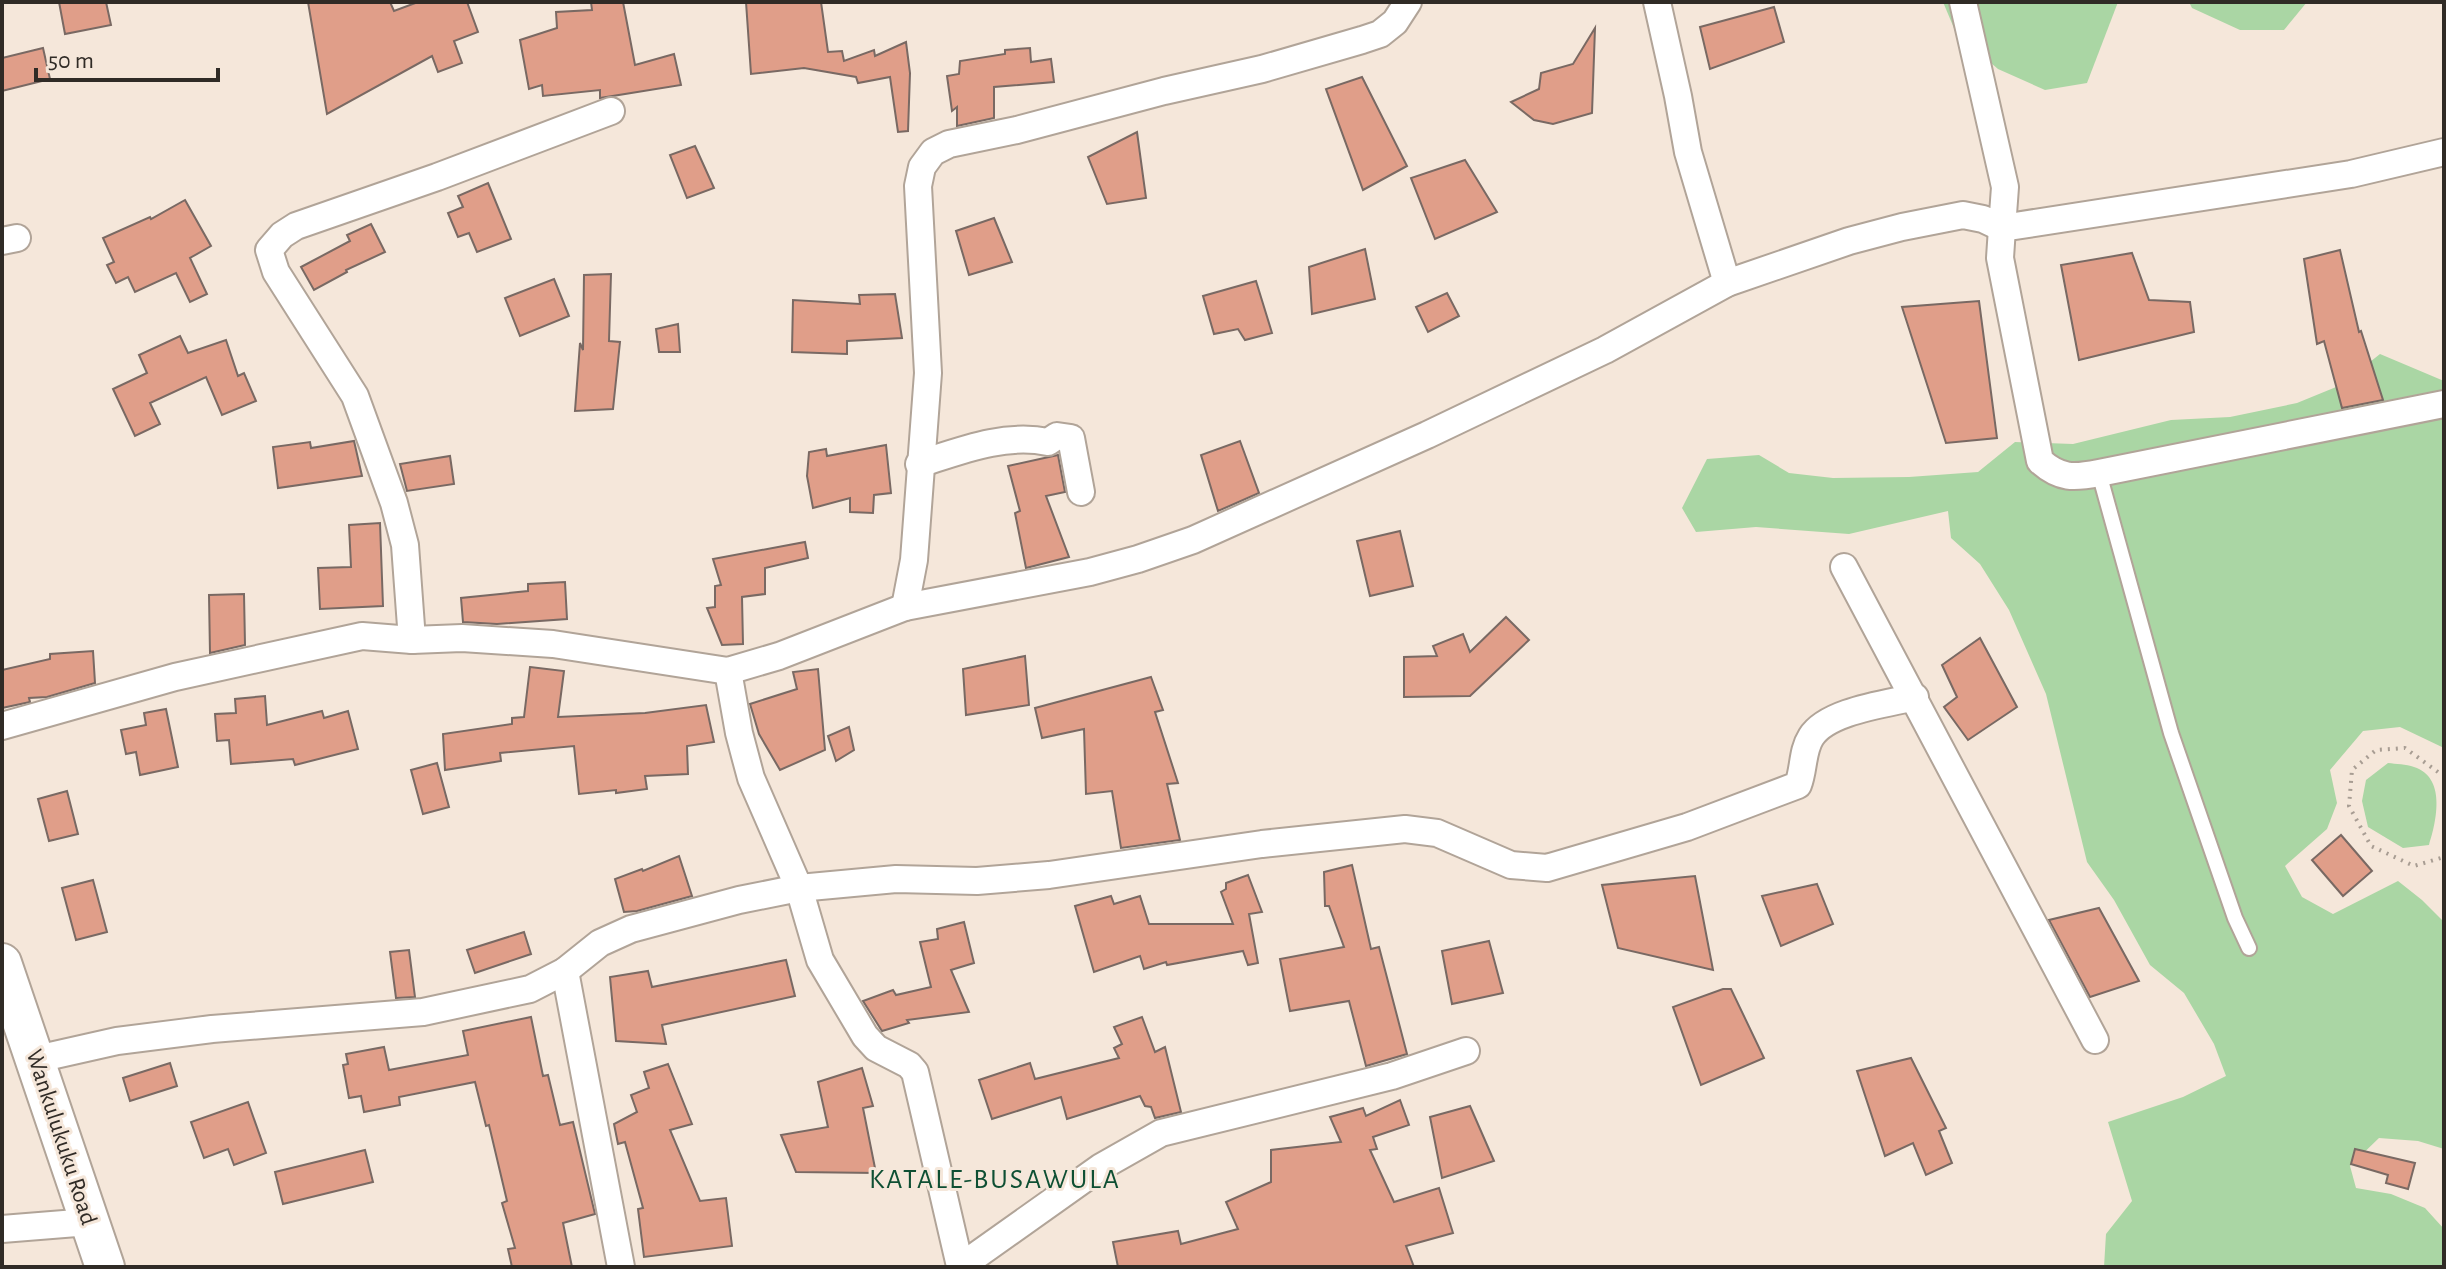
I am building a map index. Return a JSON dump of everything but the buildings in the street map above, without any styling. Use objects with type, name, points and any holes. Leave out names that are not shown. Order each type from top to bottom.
[{"type":"main road","name":"Wankulukuku Road","points":[[2,963],[105,1267]]},
{"type":"street","points":[[905,607],[914,560],[928,373],[918,186],[922,167],[933,152],[949,144],[1262,69],[1362,40],[1380,34],[1395,22],[1408,2]]},
{"type":"street","points":[[1657,2],[1688,152],[1727,283]]},
{"type":"street","points":[[1963,2],[2005,187],[2000,258],[2040,461],[2053,474],[2072,478],[2444,404]]},
{"type":"street","points":[[412,640],[405,545],[394,503],[355,396],[276,272],[269,250],[282,235],[296,226],[611,111]]},
{"type":"street","points":[[2,726],[175,677],[362,636],[553,644],[728,671],[779,656],[905,607],[1090,572],[1193,540],[1591,357],[1727,283],[1849,241],[1963,215],[1983,219],[2002,228],[2351,174],[2444,152]]},
{"type":"street","points":[[919,464],[979,445],[1030,438],[1048,442],[1057,436],[1071,438],[1081,492]]},
{"type":"street","points":[[1844,567],[2095,1040]]},
{"type":"street","points":[[728,671],[751,778],[799,888],[820,960],[865,1036],[876,1048],[909,1065],[915,1072],[960,1266],[1101,1167],[1161,1133],[1392,1076],[1466,1051]]},
{"type":"street","points":[[37,1059],[117,1041],[212,1029],[423,1012],[530,989],[565,971],[600,943],[631,929],[739,900],[799,888],[896,879],[977,881],[1049,875],[1262,844],[1405,829],[1437,833],[1511,865],[1547,868],[1687,827],[1798,785],[1812,734],[1843,713],[1915,697]]},
{"type":"street","points":[[565,971],[621,1267]]},
{"type":"street","points":[[2,1229],[89,1222]]},
{"type":"lane","points":[[2099,473],[2171,733],[2235,918],[2249,948]]},
{"type":"path","points":[[2438,772],[2405,748],[2376,750],[2352,770],[2349,806],[2371,846],[2414,866],[2444,857]]},
{"type":"green space","points":[[1943,2],[2118,2],[2087,83],[2045,90],[1998,69],[1956,33]]},
{"type":"green space","points":[[2189,2],[2307,2],[2284,30],[2240,30],[2192,8]]},
{"type":"green space","points":[[2380,354],[2444,381],[2444,748],[2400,727],[2363,731],[2330,770],[2337,803],[2327,829],[2285,866],[2302,897],[2333,914],[2398,881],[2444,922],[2444,1149],[2418,1141],[2379,1138],[2350,1166],[2356,1188],[2391,1194],[2425,1208],[2444,1229],[2444,1267],[2104,1267],[2106,1234],[2132,1201],[2108,1122],[2183,1097],[2226,1076],[2214,1044],[2184,993],[2150,965],[2114,900],[2087,862],[2046,694],[2009,610],[1980,564],[1951,538],[1948,511],[1849,534],[1756,527],[1696,532],[1682,508],[1707,459],[1759,455],[1789,473],[1833,478],[1978,472],[2015,442],[2073,444],[2171,420],[2230,417],[2297,403],[2341,385]]},
{"type":"green space","points":[[2388,763],[2414,767],[2431,780],[2435,789],[2436,812],[2429,845],[2403,848],[2368,827],[2362,801],[2366,780]]},
{"type":"district","name":"KATALE-BUSAWULA","points":[[995,1178]]}]
